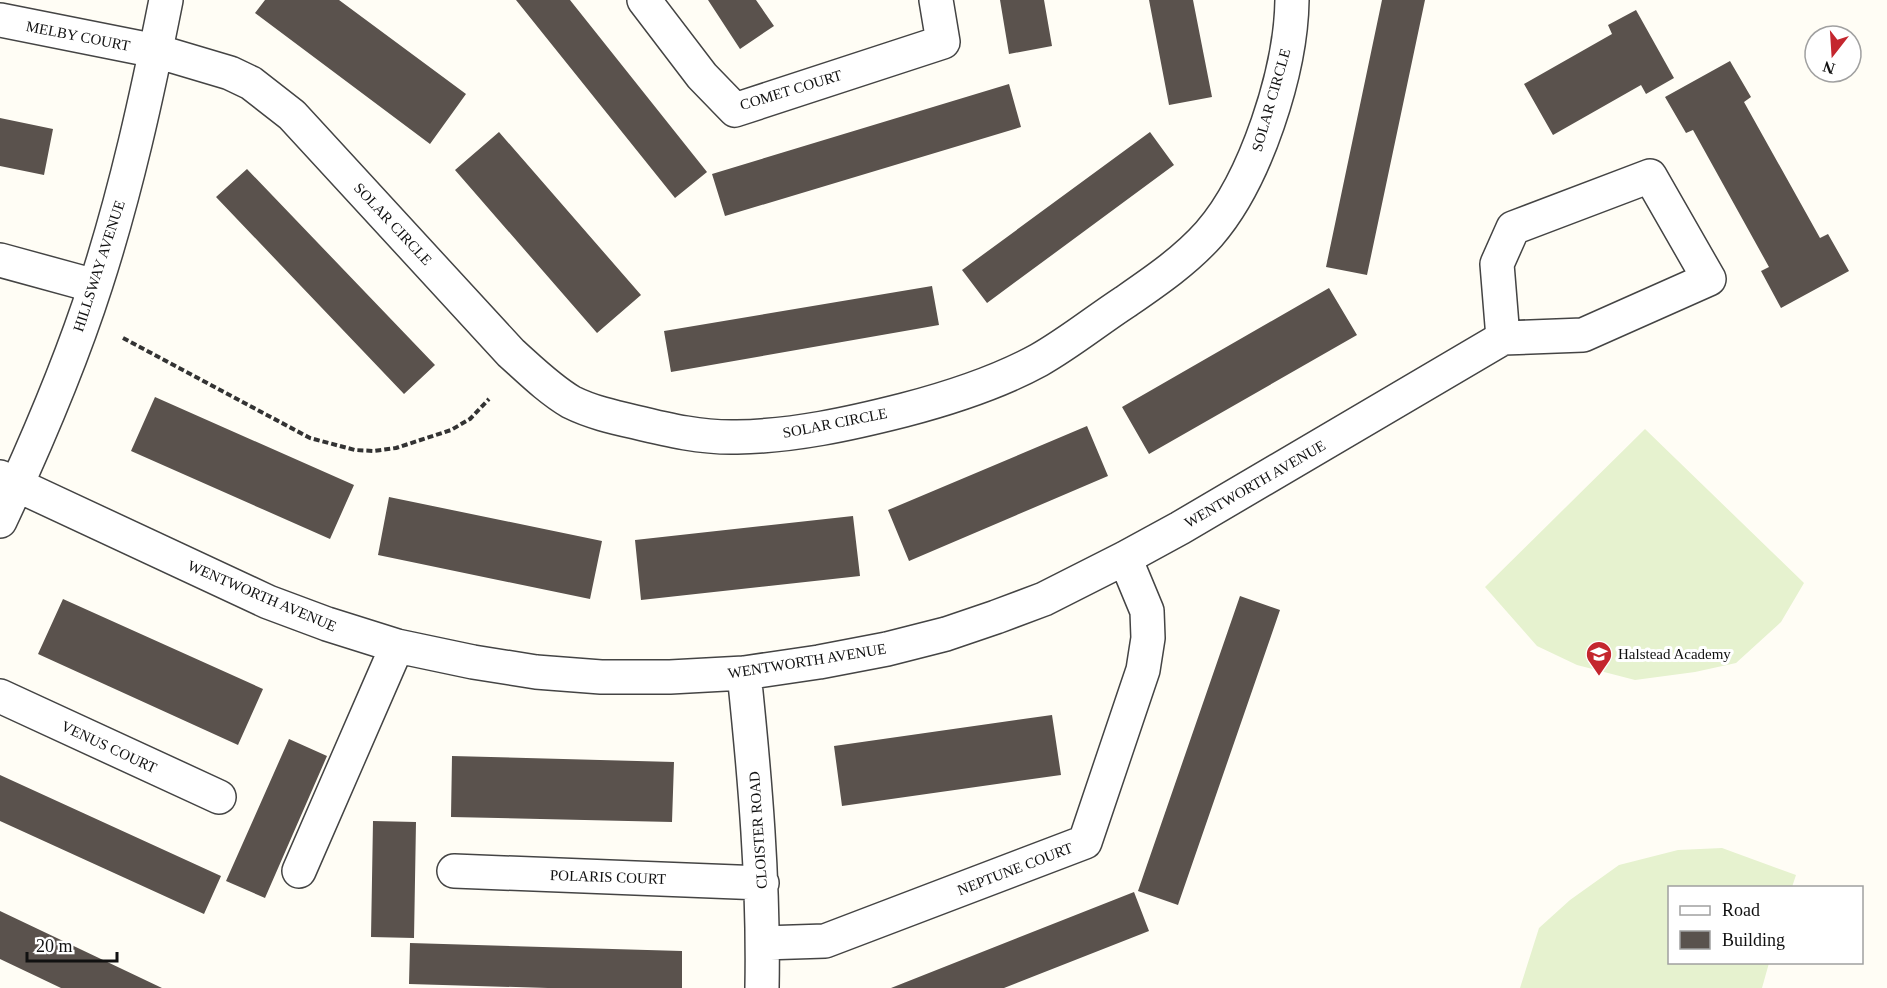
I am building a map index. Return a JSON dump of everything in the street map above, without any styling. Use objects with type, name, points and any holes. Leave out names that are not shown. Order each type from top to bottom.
[{"type":"street","name":"HILLSWAY AVENUE","points":[[0,522],[9,481],[62,377],[95,286],[124,190],[166,0]]},
{"type":"street","name":"COMET COURT","points":[[644,0],[702,76],[735,110],[943,42],[936,0]]},
{"type":"street","name":"SOLAR CIRCLE","points":[[156,51],[230,73],[258,88],[292,116],[511,353],[554,390],[572,402],[604,415],[677,432],[734,437],[793,434],[859,422],[974,389],[1038,360],[1180,262],[1209,234],[1233,201],[1258,150],[1278,88],[1292,25],[1292,0]]},
{"type":"street","name":"MELBY COURT","points":[[0,20],[156,51]]},
{"type":"street","name":"WENTWORTH AVENUE","points":[[9,481],[268,602],[397,646],[536,672],[601,677],[670,677],[744,673],[887,649],[996,618],[1044,598],[1125,558],[1503,338],[1583,335],[1709,279],[1650,176],[1513,228],[1497,264],[1503,338]]},
{"type":"street","points":[[0,260],[95,286]]},
{"type":"street","name":"NEPTUNE COURT","points":[[763,943],[825,941],[1085,842],[1143,670],[1148,638],[1147,611],[1125,558]]},
{"type":"street","points":[[299,871],[397,646]]},
{"type":"street","name":"CLOISTER ROAD","points":[[744,673],[753,754],[762,883],[762,988]]},
{"type":"street","name":"VENUS COURT","points":[[0,696],[219,797]]},
{"type":"street","name":"POLARIS COURT","points":[[454,871],[762,883]]},
{"type":"path","points":[[123,338],[310,438],[355,450],[374,452],[396,448],[451,430],[470,419],[489,399]]},
{"type":"green space","points":[[1645,429],[1804,583],[1781,622],[1736,663],[1695,672],[1635,680],[1577,665],[1537,646],[1485,587]]},
{"type":"green space","points":[[1722,848],[1796,875],[1792,886],[1668,886],[1668,964],[1769,964],[1762,988],[1520,988],[1539,928],[1570,900],[1619,865],[1678,850]]},
{"type":"building","points":[[265,0],[339,0],[466,94],[430,144],[255,13]]},
{"type":"building","points":[[516,0],[570,0],[707,172],[675,198]]},
{"type":"building","points":[[708,0],[756,0],[774,26],[740,49]]},
{"type":"building","points":[[1000,0],[1044,0],[1052,46],[1009,54]]},
{"type":"building","points":[[1149,0],[1193,0],[1212,97],[1169,105]]},
{"type":"building","points":[[1382,0],[1425,0],[1367,275],[1326,267]]},
{"type":"building","points":[[1636,10],[1674,78],[1646,94],[1641,85],[1553,135],[1524,84],[1612,34],[1608,25]]},
{"type":"building","points":[[1730,61],[1751,97],[1744,102],[1820,238],[1828,234],[1849,271],[1781,308],[1761,271],[1769,267],[1693,130],[1686,133],[1665,97]]},
{"type":"building","points":[[1009,84],[1021,127],[725,216],[712,174]]},
{"type":"building","points":[[0,118],[53,129],[44,175],[0,166]]},
{"type":"building","points":[[499,132],[641,295],[597,333],[455,170]]},
{"type":"building","points":[[1150,132],[1174,165],[987,303],[962,270]]},
{"type":"building","points":[[247,169],[435,365],[404,394],[216,197]]},
{"type":"building","points":[[932,286],[939,325],[671,372],[664,331]]},
{"type":"building","points":[[1329,288],[1357,335],[1149,454],[1122,407]]},
{"type":"building","points":[[155,397],[354,485],[330,539],[131,451]]},
{"type":"building","points":[[1087,426],[1108,476],[909,561],[888,510]]},
{"type":"building","points":[[389,497],[602,541],[590,599],[378,555]]},
{"type":"building","points":[[853,516],[860,576],[641,600],[635,540]]},
{"type":"building","points":[[1240,596],[1280,610],[1178,905],[1138,891]]},
{"type":"building","points":[[63,599],[263,689],[238,745],[38,654]]},
{"type":"building","points":[[1052,715],[1061,775],[842,806],[834,746]]},
{"type":"building","points":[[289,739],[327,756],[265,898],[226,881]]},
{"type":"building","points":[[452,756],[674,762],[672,822],[451,817]]},
{"type":"building","points":[[0,775],[221,876],[204,914],[0,821]]},
{"type":"building","points":[[373,821],[416,822],[414,938],[371,937]]},
{"type":"building","points":[[1134,892],[1149,931],[1004,988],[891,988]]},
{"type":"building","points":[[0,911],[162,988],[61,988],[0,959]]},
{"type":"building","points":[[410,943],[682,951],[682,988],[548,988],[409,984]]},
{"type":"place","name":"Halstead Academy","points":[[1599,677]]}]
